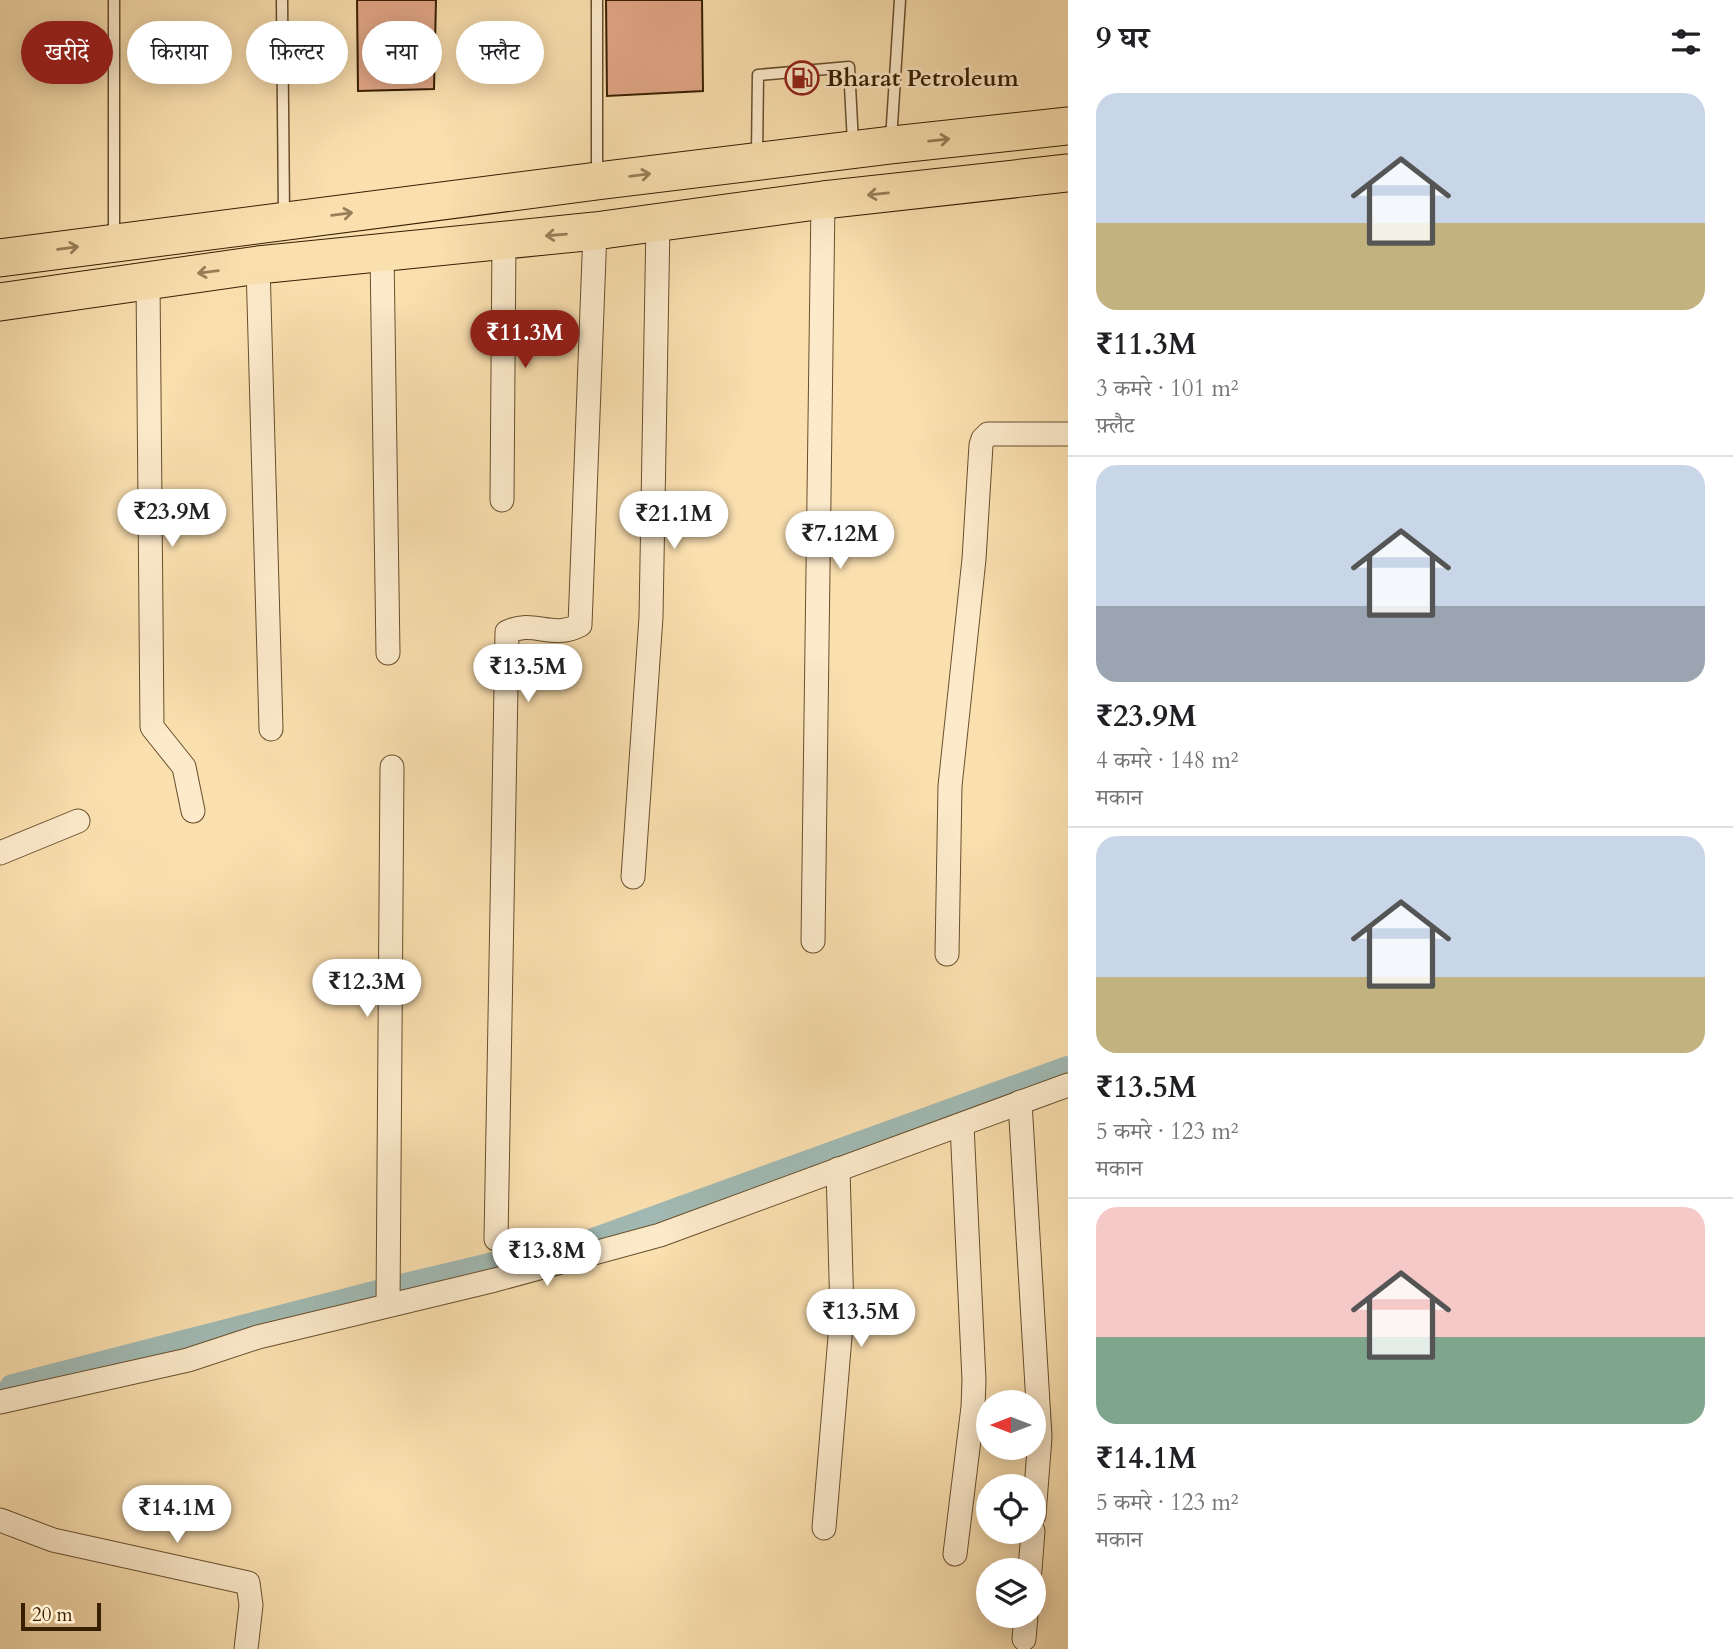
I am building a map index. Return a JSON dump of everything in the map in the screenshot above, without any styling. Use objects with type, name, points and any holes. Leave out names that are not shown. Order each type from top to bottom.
[{"type":"highway","points":[[0,258],[854,149],[1068,126]]},
{"type":"highway","points":[[732,213],[742,163]]},
{"type":"highway","points":[[0,302],[258,265],[595,231],[1068,173]]},
{"type":"street","points":[[813,941],[823,201]]},
{"type":"street","points":[[633,877],[651,606],[658,223]]},
{"type":"street","points":[[496,1239],[507,632],[519,626],[566,632],[580,625],[595,231]]},
{"type":"street","points":[[502,500],[505,240]]},
{"type":"street","points":[[382,254],[388,653]]},
{"type":"street","points":[[258,265],[271,729]]},
{"type":"street","points":[[148,281],[152,727],[184,767],[193,811]]},
{"type":"street","points":[[947,954],[950,786],[974,559],[981,445],[988,434],[1068,434]]},
{"type":"street","points":[[388,1302],[392,767]]},
{"type":"street","points":[[0,852],[78,821]]},
{"type":"street","points":[[0,1402],[188,1360],[258,1337],[388,1302],[495,1280],[660,1235],[1068,1085]]},
{"type":"street","points":[[1020,1102],[1040,1437],[1037,1474]]},
{"type":"street","points":[[955,1554],[974,1380],[962,1125]]},
{"type":"street","points":[[824,1528],[842,1313],[838,1169]]},
{"type":"street","points":[[0,1520],[53,1540],[248,1583],[251,1605],[246,1649]]},
{"type":"street","points":[[1024,1639],[1025,1628]]},
{"type":"lane","points":[[114,0],[114,242]]},
{"type":"lane","points":[[282,0],[284,221]]},
{"type":"lane","points":[[597,0],[597,181]]},
{"type":"lane","points":[[891,145],[900,0]]},
{"type":"lane","points":[[742,163],[758,75],[849,68],[854,149]]},
{"type":"building","points":[[357,0],[436,0],[436,21],[362,21],[362,84],[434,84],[434,89],[358,91]]},
{"type":"building","points":[[606,0],[702,0],[703,91],[607,96]]},
{"type":"waterway","points":[[13,1388],[401,1288],[591,1243],[1068,1070]]},
{"type":"place","name":"Bharat Petroleum","points":[[802,78]]}]
